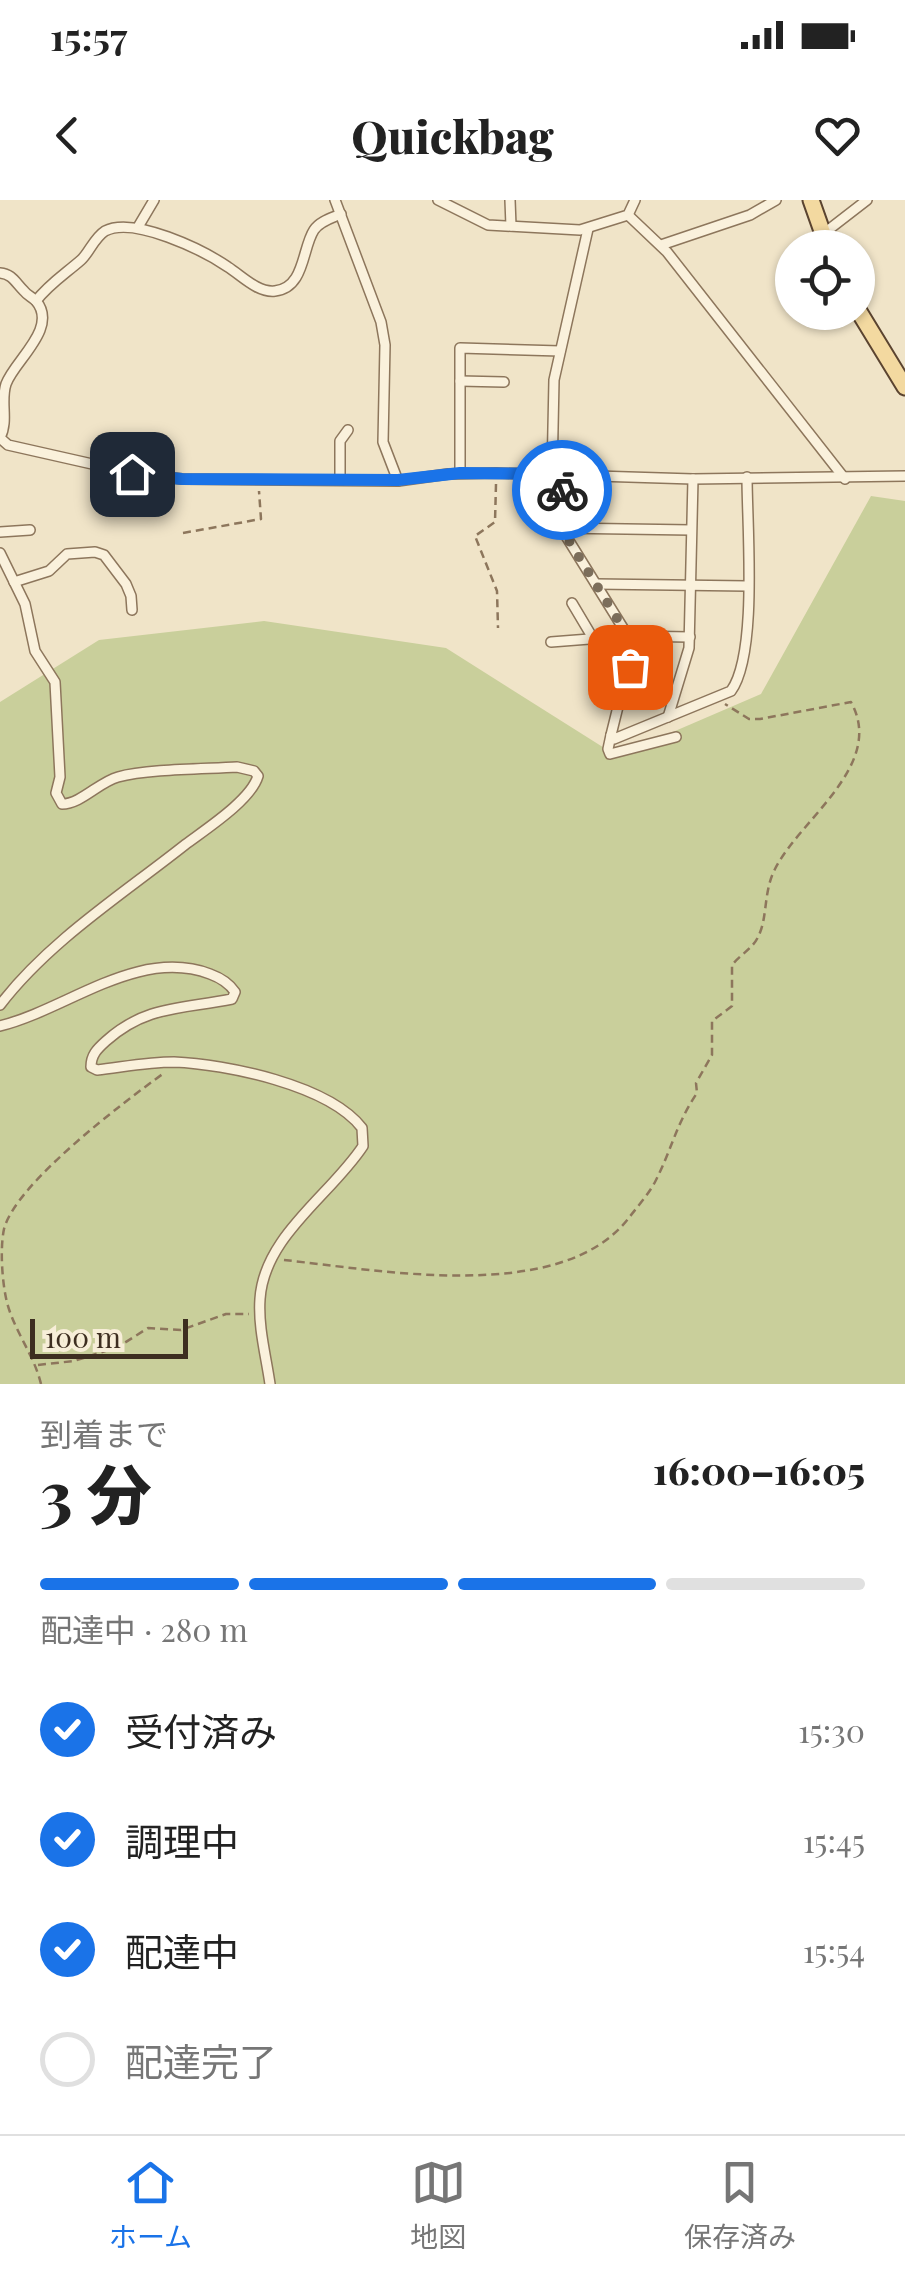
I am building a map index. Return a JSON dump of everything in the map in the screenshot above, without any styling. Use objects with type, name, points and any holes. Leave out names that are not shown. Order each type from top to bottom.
[{"type":"main road","points":[[811,200],[822,230]]},
{"type":"main road","points":[[870,330],[905,387]]},
{"type":"street","points":[[138,227],[154,200]]},
{"type":"street","points":[[335,200],[381,322],[386,345],[383,442],[398,480]]},
{"type":"street","points":[[438,200],[488,225],[588,228],[628,215],[635,200]]},
{"type":"street","points":[[510,200],[511,226]]},
{"type":"street","points":[[661,245],[764,210],[776,200]]},
{"type":"street","points":[[836,230],[867,200]]},
{"type":"street","points":[[36,302],[46,288],[86,256],[105,232],[138,227],[224,264],[272,292],[285,288],[295,278],[312,232],[340,214]]},
{"type":"street","points":[[628,215],[661,245],[844,479]]},
{"type":"street","points":[[588,228],[554,380],[561,528],[628,636],[632,650],[610,754],[676,737]]},
{"type":"street","points":[[0,273],[10,275],[42,314],[38,336],[3,389],[5,424],[0,438],[8,445],[132,474],[182,479],[340,480],[496,472],[693,480],[905,476]]},
{"type":"street","points":[[460,473],[460,348],[560,350]]},
{"type":"street","points":[[460,381],[504,382]]},
{"type":"street","points":[[340,480],[340,441],[348,430]]},
{"type":"street","points":[[611,736],[620,738],[731,691],[736,684],[746,652],[747,478]]},
{"type":"street","points":[[668,717],[690,636],[693,480]]},
{"type":"street","points":[[561,528],[691,530]]},
{"type":"street","points":[[0,532],[30,530]]},
{"type":"street","points":[[14,582],[49,571],[67,554],[94,552],[104,555],[126,584],[132,610]]},
{"type":"street","points":[[0,553],[25,604],[35,650],[55,682],[60,777],[56,793],[62,804],[69,805],[93,787],[119,776],[237,767],[258,776],[250,790],[210,825],[42,959],[0,1006]]},
{"type":"street","points":[[0,580],[8,569]]},
{"type":"street","points":[[596,584],[748,586]]},
{"type":"street","points":[[572,602],[594,640]]},
{"type":"street","points":[[550,642],[690,636]]},
{"type":"street","points":[[0,1026],[153,968],[198,970],[231,986],[236,992],[232,999],[172,1007],[136,1020],[96,1050],[91,1067],[97,1070],[177,1062],[253,1075],[295,1087],[340,1108],[362,1128],[366,1140],[352,1164],[270,1258],[262,1277],[259,1313],[270,1384]]},
{"type":"path","points":[[496,472],[494,522],[476,536],[496,591],[498,628]]},
{"type":"path","points":[[182,532],[261,519],[258,479]]},
{"type":"path","points":[[270,1258],[389,1273],[490,1275],[555,1265],[602,1242],[624,1224],[653,1186],[675,1128],[697,1093],[696,1083],[712,1054],[712,1021],[732,1006],[732,965],[756,941],[762,928],[764,894],[774,869],[845,776],[859,744],[860,728],[851,702],[749,719],[715,698]]},
{"type":"path","points":[[41,1384],[7,1303],[3,1231],[10,1214],[99,1120],[177,1062]]},
{"type":"path","points":[[36,1365],[74,1362],[118,1347],[148,1328],[181,1330],[226,1314],[259,1313]]},
{"type":"green space","points":[[871,496],[905,501],[905,1384],[0,1384],[0,702],[99,640],[264,621],[446,648],[617,756],[761,694]]},
{"type":"way so far","points":[[562,490],[561,528],[628,636],[632,650],[630,667]]},
{"type":"route","points":[[132,474],[182,479],[415,480],[460,473],[563,474],[562,490]]}]
